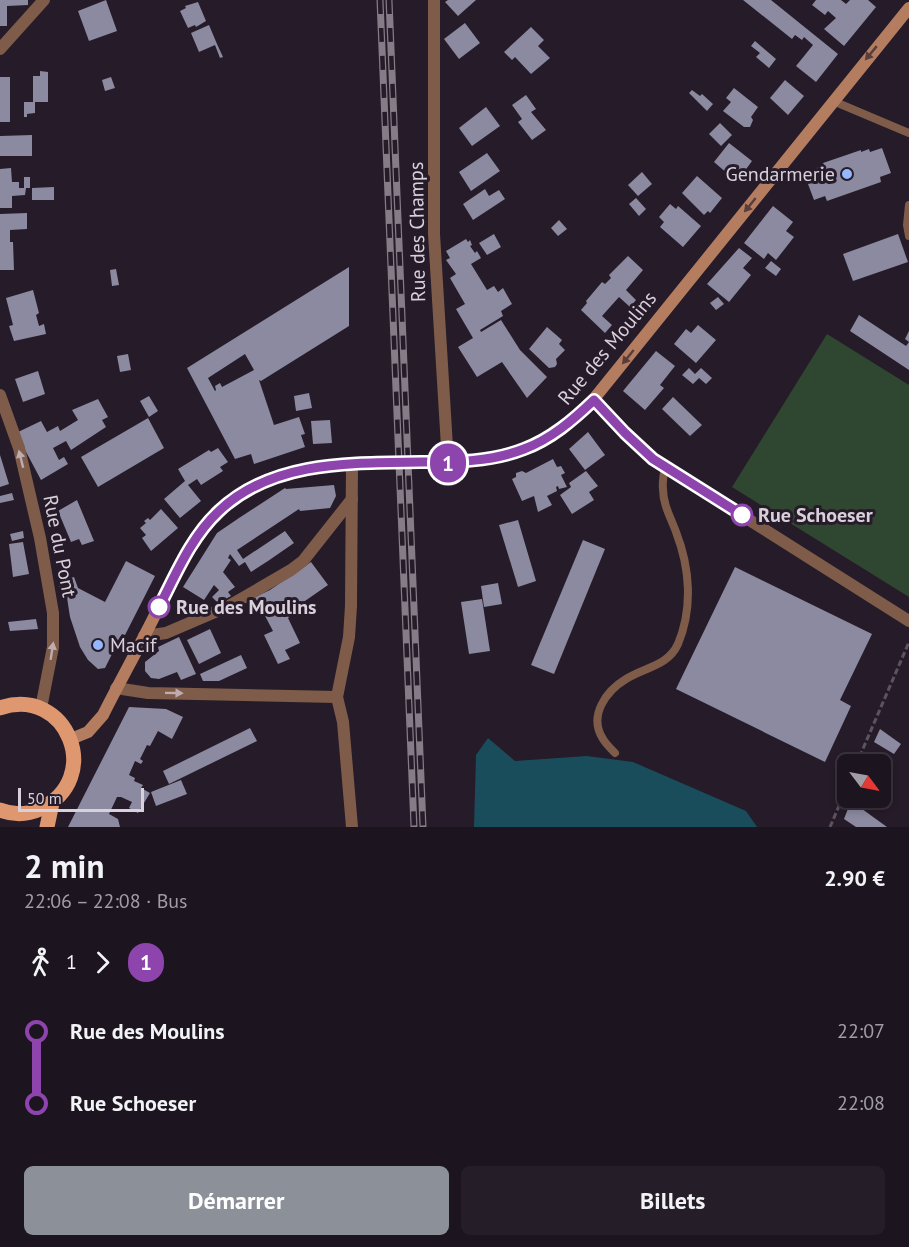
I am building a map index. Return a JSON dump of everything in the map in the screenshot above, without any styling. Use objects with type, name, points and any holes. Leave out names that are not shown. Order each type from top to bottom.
[{"type":"main road","name":"Rue des Moulins","points":[[71,739],[88,732],[103,715],[192,544],[219,510],[252,488],[291,472],[317,466],[448,463],[485,459],[523,450],[558,431],[594,400],[909,8]]},
{"type":"main road","points":[[0,708],[25,705],[41,708],[60,721],[71,739],[75,760],[71,779],[52,804],[32,813],[3,811]]},
{"type":"main road","points":[[47,827],[52,804]]},
{"type":"main road","points":[[3,811],[12,827]]},
{"type":"street","points":[[0,49],[44,0]]},
{"type":"street","name":"Rue des Champs","points":[[434,0],[434,234],[448,463]]},
{"type":"street","name":"Rue du Pont","points":[[0,395],[24,470],[40,538],[53,613],[53,646],[41,708]]},
{"type":"street","points":[[594,400],[653,459],[909,621]]},
{"type":"street","points":[[352,465],[351,606],[349,637],[338,697],[343,722],[352,827]]},
{"type":"street","points":[[144,636],[166,633],[229,606],[291,570],[303,561],[352,499]]},
{"type":"street","points":[[116,688],[148,693],[338,697]]},
{"type":"lane","points":[[833,101],[909,133]]},
{"type":"lane","points":[[909,205],[907,225],[909,236]]},
{"type":"lane","points":[[615,753],[602,739],[597,720],[602,700],[626,679],[664,662],[677,645],[687,611],[688,588],[684,557],[668,514],[663,489],[665,466]]},
{"type":"path","points":[[861,754],[909,642]]},
{"type":"path","points":[[830,827],[838,808]]},
{"type":"green space","points":[[827,334],[909,385],[909,597],[732,487]]},
{"type":"water","points":[[488,738],[515,761],[587,756],[633,762],[746,811],[757,827],[474,827],[476,755]]},
{"type":"building","points":[[0,0],[28,0],[28,5],[7,6],[7,26],[0,26]]},
{"type":"building","points":[[106,0],[117,31],[89,41],[78,11]]},
{"type":"building","points":[[448,0],[476,0],[458,16],[445,2]]},
{"type":"building","points":[[743,0],[771,0],[838,54],[816,82],[796,66],[813,45],[804,37],[802,40],[795,35],[792,39]]},
{"type":"building","points":[[816,0],[841,0],[846,4],[850,0],[868,0],[876,7],[844,46],[824,29],[836,18],[828,11],[825,15],[812,5]]},
{"type":"building","points":[[198,2],[206,21],[196,27],[195,25],[188,28],[180,11],[186,8],[185,6]]},
{"type":"building","points":[[465,23],[480,43],[459,59],[444,39]]},
{"type":"building","points":[[209,25],[223,57],[220,58],[215,45],[199,52],[191,33]]},
{"type":"building","points":[[531,27],[544,40],[538,46],[550,58],[531,74],[515,57],[512,60],[504,52]]},
{"type":"building","points":[[755,41],[776,59],[769,68],[756,57],[760,53],[751,46]]},
{"type":"building","points":[[40,71],[48,72],[48,102],[33,102],[33,76],[40,76]]},
{"type":"building","points":[[0,77],[10,77],[10,122],[0,122]]},
{"type":"building","points":[[111,77],[115,88],[105,91],[102,80]]},
{"type":"building","points":[[785,80],[804,96],[788,115],[770,98]]},
{"type":"building","points":[[734,88],[758,107],[751,117],[753,120],[750,127],[744,127],[723,111],[731,102],[726,98]]},
{"type":"building","points":[[692,90],[700,96],[702,94],[713,104],[707,111],[689,93]]},
{"type":"building","points":[[526,95],[536,109],[531,112],[546,130],[532,140],[518,122],[522,119],[512,105]]},
{"type":"building","points":[[24,102],[35,102],[35,113],[24,117]]},
{"type":"building","points":[[486,107],[500,126],[472,146],[459,128]]},
{"type":"building","points":[[720,123],[732,135],[721,146],[709,134]]},
{"type":"building","points":[[32,135],[32,156],[0,156],[0,136]]},
{"type":"building","points":[[729,143],[752,161],[744,172],[744,176],[736,181],[714,162]]},
{"type":"building","name":"Gendarmerie","points":[[882,148],[891,173],[880,177],[881,182],[827,201],[825,196],[814,200],[805,176],[816,171],[815,169],[824,165],[823,163],[861,150],[861,152],[869,149],[870,152]]},
{"type":"building","points":[[487,153],[500,171],[471,191],[459,172]]},
{"type":"building","points":[[11,168],[12,182],[19,182],[19,188],[24,188],[24,177],[30,177],[30,188],[26,188],[25,195],[12,196],[12,208],[0,208],[0,169]]},
{"type":"building","points":[[642,172],[652,184],[638,196],[628,185]]},
{"type":"building","points":[[697,176],[722,198],[710,213],[708,211],[704,215],[682,193]]},
{"type":"building","points":[[54,187],[54,200],[32,200],[32,188]]},
{"type":"building","points":[[485,189],[489,196],[499,190],[505,199],[473,220],[463,204]]},
{"type":"building","points":[[636,198],[646,209],[639,216],[629,204]]},
{"type":"building","points":[[670,204],[676,209],[678,206],[701,226],[683,247],[660,227],[664,222],[659,217]]},
{"type":"building","points":[[773,206],[793,222],[786,231],[794,237],[776,260],[768,253],[764,259],[744,243]]},
{"type":"building","points":[[27,213],[27,229],[10,230],[14,270],[0,270],[0,214]]},
{"type":"building","points":[[559,220],[567,229],[558,236],[551,228]]},
{"type":"building","points":[[494,234],[501,247],[487,255],[479,243]]},
{"type":"building","points":[[898,234],[908,262],[853,281],[843,254]]},
{"type":"building","points":[[466,239],[468,242],[470,240],[472,245],[470,246],[481,258],[471,264],[487,290],[494,286],[498,292],[503,288],[512,304],[501,311],[503,316],[480,330],[481,332],[501,320],[520,350],[547,377],[527,398],[502,362],[477,377],[458,347],[473,338],[456,309],[465,304],[450,278],[456,274],[446,260],[450,258],[446,251]]},
{"type":"building","points":[[739,248],[752,258],[743,268],[751,275],[729,302],[707,284]]},
{"type":"building","points":[[628,256],[643,270],[626,290],[636,300],[630,307],[619,297],[602,316],[612,325],[605,333],[581,310],[602,282],[605,284],[611,278],[609,275]]},
{"type":"building","points":[[771,261],[781,269],[776,276],[765,268]]},
{"type":"building","points":[[349,267],[349,326],[261,381],[259,380],[274,425],[299,417],[305,434],[301,435],[305,447],[254,464],[251,454],[235,459],[187,368]],"holes":[[[245,354],[254,370],[222,387],[220,383],[215,386],[215,391],[208,378]]]},
{"type":"building","points":[[116,269],[119,285],[112,286],[110,270]]},
{"type":"building","points":[[33,290],[39,313],[36,315],[39,326],[44,324],[46,334],[14,341],[9,326],[13,325],[6,298]]},
{"type":"building","points":[[718,297],[724,304],[716,310],[710,303]]},
{"type":"building","points":[[859,315],[906,346],[909,342],[909,370],[850,331]]},
{"type":"building","points":[[698,325],[716,340],[696,363],[674,344],[686,329],[691,333]]},
{"type":"building","points":[[547,327],[562,340],[559,344],[565,350],[556,359],[555,367],[549,368],[529,349]]},
{"type":"building","points":[[656,351],[675,366],[660,385],[664,388],[645,410],[623,391]]},
{"type":"building","points":[[128,354],[131,370],[120,372],[117,356]]},
{"type":"building","points":[[689,368],[695,374],[701,368],[712,378],[706,384],[699,378],[693,384],[682,375]]},
{"type":"building","points":[[38,371],[45,394],[23,402],[15,379]]},
{"type":"building","points":[[309,393],[312,408],[296,411],[294,396]]},
{"type":"building","points":[[149,396],[158,411],[149,417],[140,401]]},
{"type":"building","points":[[673,397],[702,425],[690,436],[662,409]]},
{"type":"building","points":[[98,399],[108,417],[102,420],[106,427],[71,450],[66,441],[53,448],[59,460],[64,457],[68,464],[41,480],[16,433],[41,421],[47,432],[58,426],[60,431],[78,420],[72,410]]},
{"type":"building","points":[[148,418],[164,448],[98,487],[81,457]]},
{"type":"building","points":[[330,420],[332,443],[313,444],[311,421]]},
{"type":"building","points":[[588,432],[605,455],[585,470],[569,449]]},
{"type":"building","points":[[218,448],[228,462],[220,467],[223,471],[201,485],[197,479],[188,485],[201,501],[180,518],[164,499],[185,481],[178,469],[209,450],[211,452]]},
{"type":"building","points":[[0,455],[9,484],[0,487]]},
{"type":"building","points":[[553,459],[557,467],[561,466],[565,473],[561,475],[567,487],[559,489],[558,486],[556,487],[557,491],[547,496],[552,505],[538,512],[534,496],[522,501],[512,479],[516,477],[516,473],[522,471],[526,473]]},
{"type":"building","points":[[586,471],[598,486],[589,492],[594,500],[572,514],[560,495],[571,487],[569,483]]},
{"type":"building","points":[[334,485],[336,496],[330,508],[300,511],[299,509],[237,550],[243,559],[285,531],[294,543],[268,561],[251,572],[245,562],[239,566],[230,554],[228,558],[231,560],[223,572],[235,587],[228,592],[231,596],[218,603],[212,597],[219,590],[214,585],[204,600],[183,587],[217,533],[239,518],[285,488]]},
{"type":"building","points":[[12,493],[14,500],[0,503],[0,496]]},
{"type":"building","points":[[77,500],[94,541],[82,545],[79,539],[71,542],[58,511]]},
{"type":"building","points":[[161,509],[178,528],[151,551],[142,538],[146,535],[140,528],[146,523],[144,521],[148,518],[150,520]]},
{"type":"building","points":[[518,520],[536,581],[518,587],[499,525]]},
{"type":"building","points":[[23,531],[24,538],[12,541],[10,534]]},
{"type":"building","points":[[583,540],[605,549],[554,674],[531,665]]},
{"type":"building","points":[[23,542],[29,574],[13,577],[9,544]]},
{"type":"building","points":[[126,561],[155,576],[125,635],[122,634],[105,668],[98,669],[88,660],[80,647],[70,617],[66,591],[60,593],[58,582],[74,577],[78,588],[105,602]]},
{"type":"building","points":[[311,562],[328,585],[292,610],[294,613],[288,618],[300,643],[285,650],[290,659],[278,664],[264,635],[273,631],[255,597],[270,590]]},
{"type":"building","points":[[735,567],[872,634],[840,700],[851,706],[825,762],[676,689]]},
{"type":"building","points":[[498,583],[502,604],[484,607],[481,586]]},
{"type":"building","points":[[482,599],[490,651],[469,654],[461,602]]},
{"type":"building","points":[[36,619],[38,629],[10,631],[8,622]]},
{"type":"building","points":[[210,629],[221,653],[199,664],[187,640]]},
{"type":"building","points":[[179,637],[196,674],[181,680],[177,672],[159,679],[151,678],[145,671],[145,662],[159,651],[158,647]]},
{"type":"building","points":[[241,655],[247,668],[219,681],[203,681],[200,674]]},
{"type":"building","points":[[129,707],[166,709],[183,717],[172,739],[158,731],[150,746],[147,745],[140,759],[143,761],[141,764],[135,761],[129,775],[135,778],[134,781],[143,785],[141,788],[150,793],[138,813],[129,808],[132,802],[117,797],[109,814],[118,819],[120,827],[68,827]]},
{"type":"building","points":[[250,728],[257,741],[169,784],[163,771]]},
{"type":"building","points":[[880,729],[901,744],[894,754],[874,742]]},
{"type":"building","points":[[181,780],[187,794],[156,806],[151,792]]},
{"type":"building","points":[[848,808],[861,808],[887,827],[856,827],[844,819]]},
{"type":"railway","points":[[380,0],[414,827]]},
{"type":"railway","points":[[389,0],[423,827]]},
{"type":"bus line","name":"1","points":[[159,607],[192,544],[203,528],[219,510],[272,478],[317,466],[448,463],[505,455],[523,450],[558,431],[594,400],[653,459],[742,515]]},
{"type":"place","name":"Gendarmerie","points":[[847,174]]},
{"type":"place","name":"Rue Schoeser","points":[[742,515]]},
{"type":"place","name":"Rue des Moulins","points":[[159,607]]},
{"type":"place","name":"Macif","points":[[98,645]]}]
